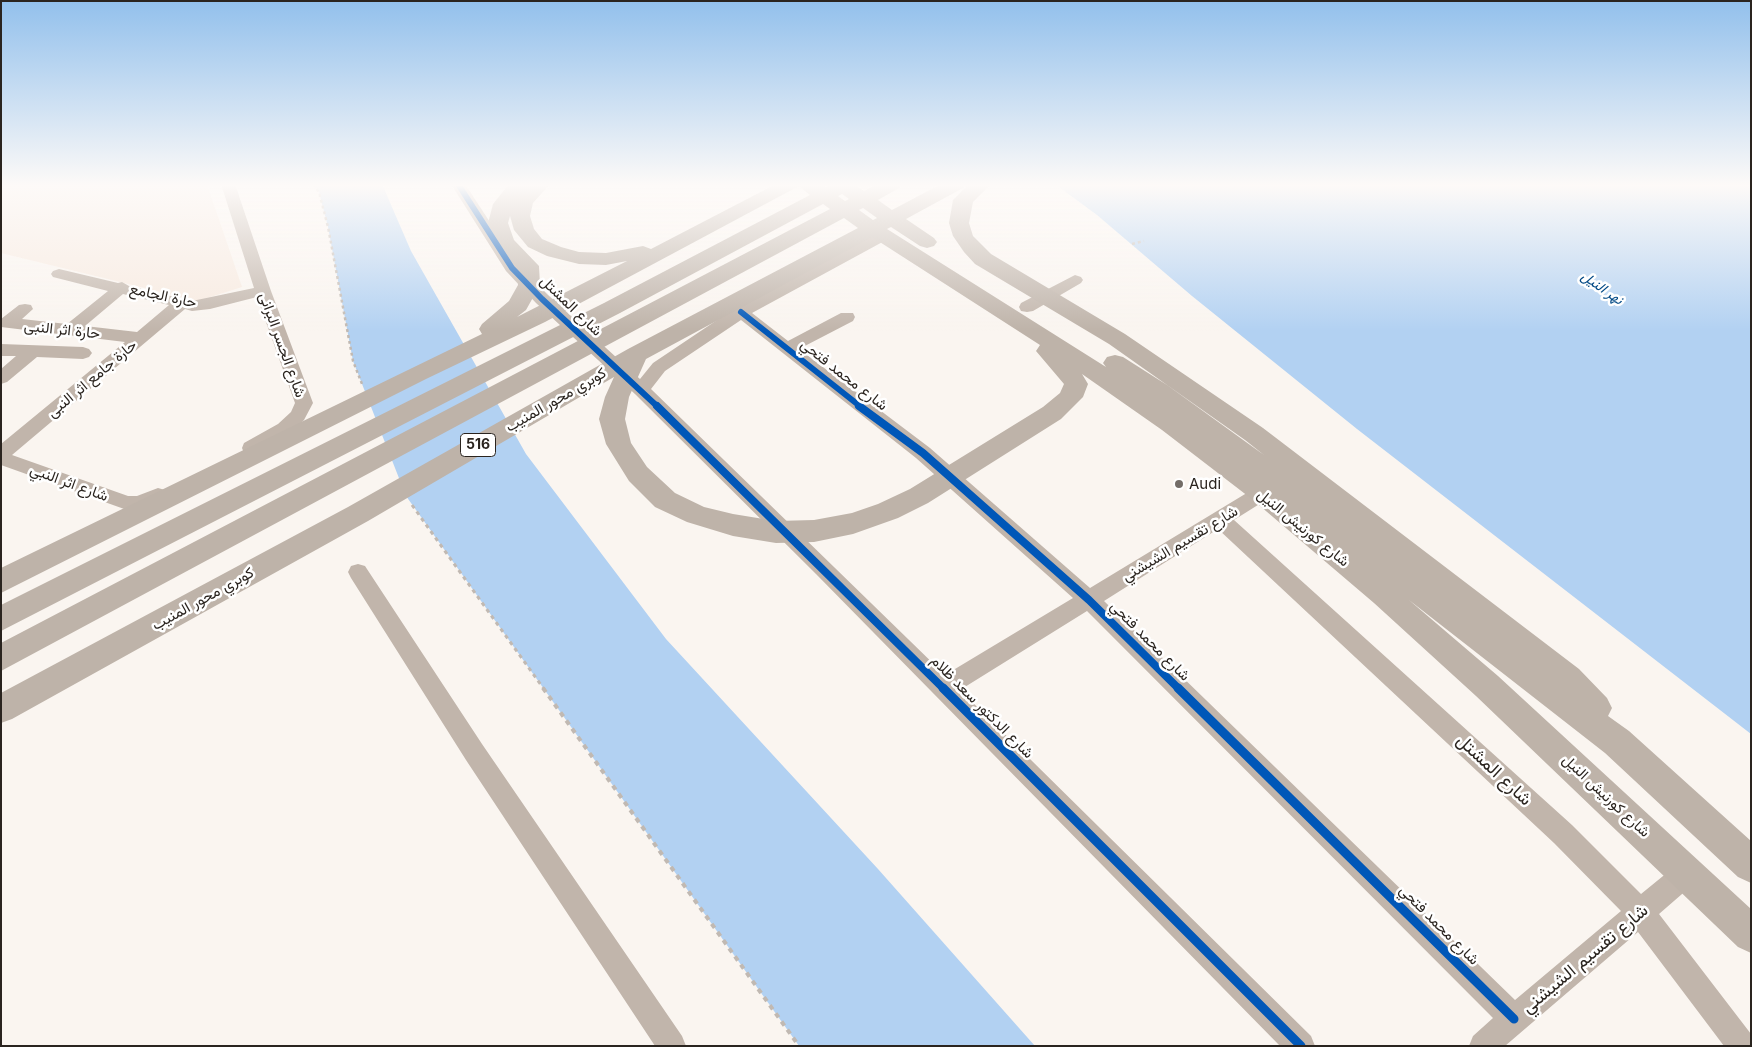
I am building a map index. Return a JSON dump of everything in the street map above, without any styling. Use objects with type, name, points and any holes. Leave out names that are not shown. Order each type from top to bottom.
[{"type":"highway","points":[[461,352],[518,305],[529,285],[528,266],[504,242],[501,233]]},
{"type":"highway","points":[[526,233],[535,243],[554,252],[578,258],[606,259],[634,255],[695,233]]},
{"type":"highway","points":[[1,581],[461,352],[537,317],[699,233]]},
{"type":"highway","points":[[1,619],[612,308],[751,233]]},
{"type":"highway","name":"كوبري محور المنيب","points":[[1,658],[800,233]]},
{"type":"highway","name":"كوبري محور المنيب","points":[[1,709],[358,514],[636,354],[864,233]]},
{"type":"highway","name":"شارع كورنيش النيل","points":[[878,233],[1158,391],[1223,438],[1617,742],[1751,865]]},
{"type":"highway","name":"شارع كورنيش النيل","points":[[910,233],[1020,312],[1066,351],[1171,424],[1262,493],[1384,594],[1488,686],[1688,872],[1751,934]]},
{"type":"highway","points":[[962,233],[971,248],[983,259],[1117,339],[1254,434],[1568,679],[1595,707],[1617,742]]},
{"type":"highway","points":[[636,354],[617,397],[612,419],[619,444],[638,474],[665,500],[697,515],[732,525],[776,532],[814,531],[853,523],[888,511],[947,480],[1052,413],[1071,397],[1076,384],[1070,373],[1020,312]]},
{"type":"street","name":"شارع الجسر البرانى","points":[[138,503],[261,443],[284,429],[298,416],[304,403],[244,233]]},
{"type":"street","points":[[491,235],[496,233]]},
{"type":"street","name":"شارع المشتل","points":[[491,235],[512,268],[542,299],[641,390]]},
{"type":"street","points":[[641,390],[659,367],[741,312],[883,236]]},
{"type":"street","name":"حارة الجامع","points":[[59,274],[201,306],[263,291]]},
{"type":"street","points":[[1020,312],[1075,280]]},
{"type":"street","name":"حارة الجامع","points":[[69,331],[122,287]]},
{"type":"street","name":"حارة جامع اثر النبى","points":[[1,454],[133,338],[182,303]]},
{"type":"street","name":"حارة اثر النبى","points":[[25,308],[7,323],[133,338]]},
{"type":"street","name":"شارع محمد فتحي","points":[[741,312],[947,480],[1089,600],[1514,1019]]},
{"type":"street","points":[[133,338],[148,315]]},
{"type":"street","points":[[787,348],[848,317]]},
{"type":"street","points":[[1,350],[83,354]]},
{"type":"street","points":[[1,378],[33,351]]},
{"type":"street","name":"شارع الدكتور سعد ظلام","points":[[641,390],[944,688],[1301,1046]]},
{"type":"street","name":"شارع اثر النبي","points":[[1,458],[126,504],[138,503]]},
{"type":"street","name":"شارع تقسيم الشيشني","points":[[944,688],[1262,493]]},
{"type":"street","name":"شارع المشتل","points":[[1220,519],[1563,834],[1640,912],[1742,1046]]},
{"type":"street","points":[[358,572],[485,768],[672,1046]]},
{"type":"street","name":"شارع تقسيم الشيشني","points":[[1483,1046],[1688,872]]},
{"type":"path","points":[[329,233],[353,361],[364,388]]},
{"type":"path","points":[[1132,244],[1144,241]]},
{"type":"path","points":[[411,504],[799,1046]]},
{"type":"shaded area","points":[[1,233],[224,233],[242,287],[198,301],[1,253]]},
{"type":"water","points":[[329,233],[403,233],[411,251],[526,454],[666,639],[878,869],[1035,1046],[799,1046],[406,496],[353,361]]},
{"type":"water","name":"نهر النيل","points":[[1118,233],[1751,233],[1751,734],[1357,429],[1192,296]]},
{"type":"cycle path","points":[[489,233],[512,268],[542,299],[641,390],[823,568],[1301,1046]]},
{"type":"cycle path","points":[[741,312],[853,401],[923,453],[1089,600],[1514,1019]]},
{"type":"place","name":"Audi","points":[[1179,484]]}]
